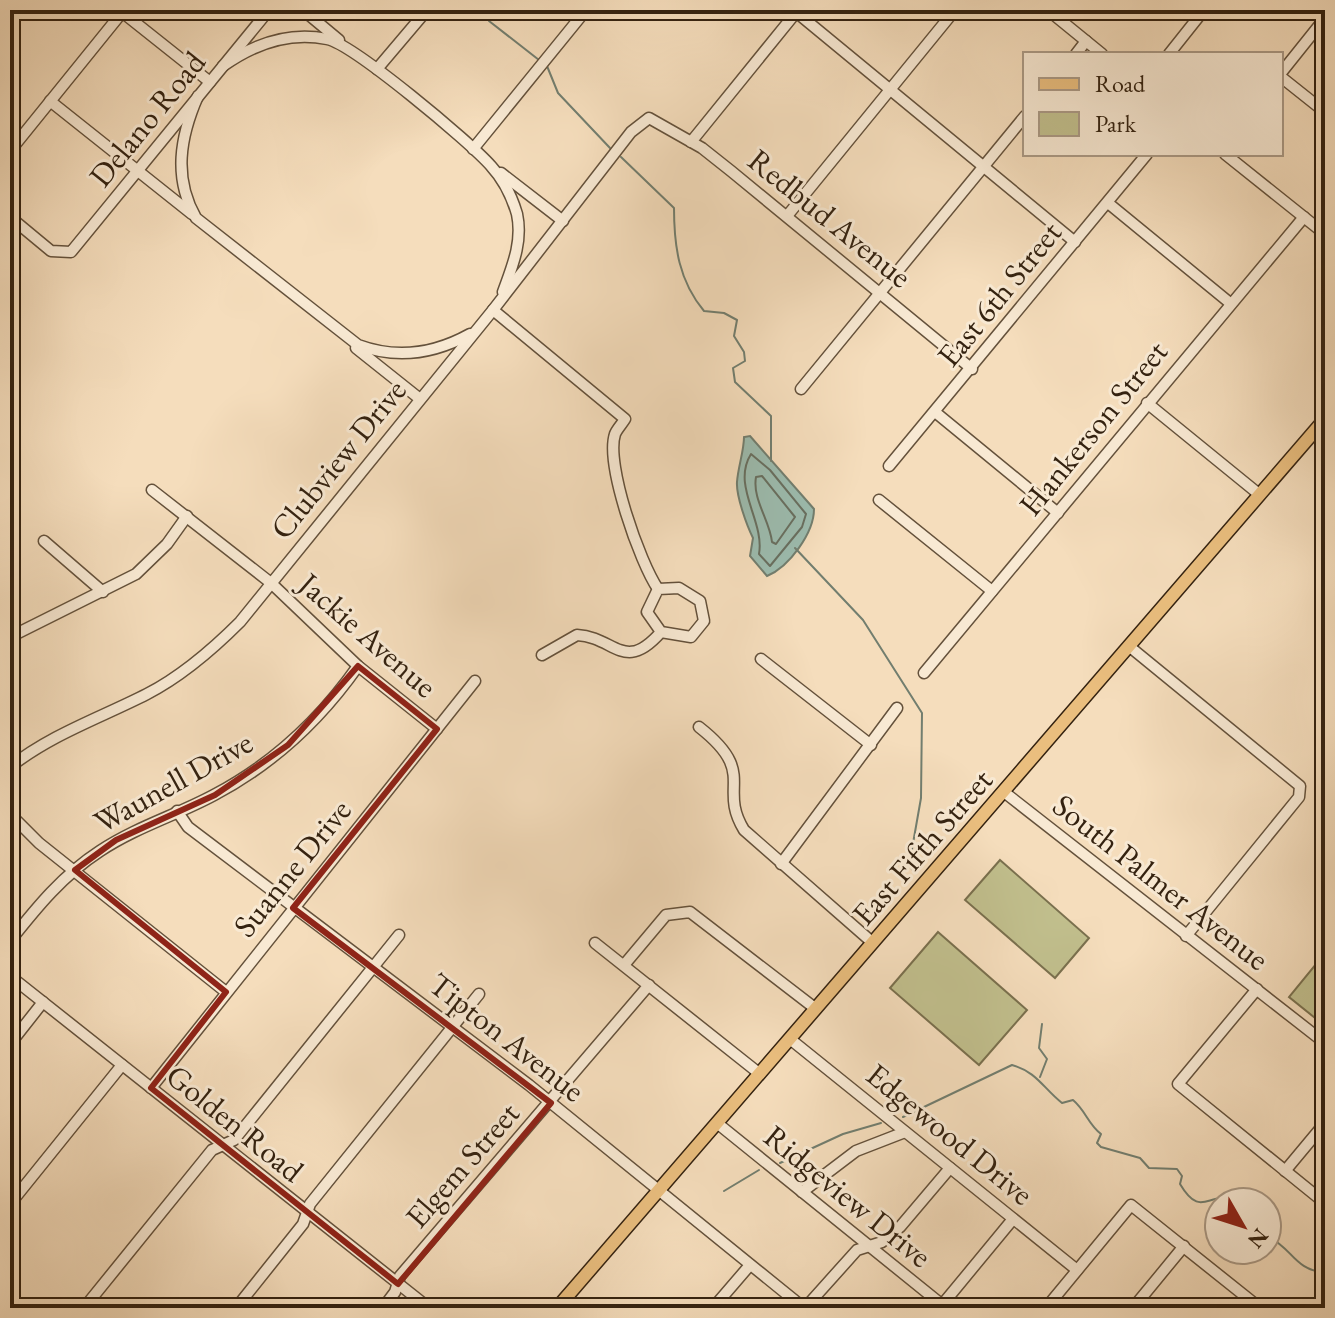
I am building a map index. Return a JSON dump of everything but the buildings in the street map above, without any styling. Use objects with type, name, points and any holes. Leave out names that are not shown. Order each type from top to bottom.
[{"type":"main road","name":"East Fifth Street","points":[[557,1308],[1325,419]]},
{"type":"street","name":"Delano Road","points":[[10,217],[51,251],[62,254],[77,248],[269,10]]},
{"type":"street","points":[[303,10],[563,221]]},
{"type":"street","points":[[377,69],[427,10]]},
{"type":"street","points":[[473,149],[586,10]]},
{"type":"street","points":[[787,216],[955,10]]},
{"type":"street","points":[[1048,10],[1100,52]]},
{"type":"street","points":[[1171,52],[1204,10]]},
{"type":"street","points":[[10,151],[123,11],[210,82]]},
{"type":"street","points":[[691,142],[797,11],[1075,242]]},
{"type":"street","points":[[1283,72],[1325,18]]},
{"type":"street","points":[[223,66],[249,50],[286,37],[325,38],[347,46]]},
{"type":"street","points":[[1078,52],[1086,41]]},
{"type":"street","points":[[1283,77],[1325,112]]},
{"type":"street","points":[[196,218],[184,189],[180,155],[198,96]]},
{"type":"street","points":[[50,101],[420,399]]},
{"type":"street","name":"Redbud Avenue","points":[[649,118],[691,142],[787,216],[972,369]]},
{"type":"street","name":"Clubview Drive","points":[[10,767],[53,738],[146,694],[184,671],[240,622],[477,330],[631,132],[649,118]]},
{"type":"street","points":[[801,389],[1023,118]]},
{"type":"street","name":"East 6th Street","points":[[889,466],[1145,156]]},
{"type":"street","points":[[1228,156],[1325,234]]},
{"type":"street","points":[[491,165],[507,188],[519,224],[517,253],[496,306],[625,419],[614,438],[617,476],[639,555],[658,589]]},
{"type":"street","points":[[1108,203],[1230,303]]},
{"type":"street","name":"Hankerson Street","points":[[924,673],[1304,217]]},
{"type":"street","points":[[342,336],[367,349],[408,354],[448,345],[477,330]]},
{"type":"street","points":[[1147,403],[1260,495]]},
{"type":"street","points":[[935,412],[1058,513]]},
{"type":"street","name":"Jackie Avenue","points":[[152,490],[271,583],[358,666],[437,729]]},
{"type":"street","points":[[879,500],[992,591]]},
{"type":"street","points":[[10,637],[103,592],[150,563],[187,516]]},
{"type":"street","points":[[44,541],[103,592]]},
{"type":"street","points":[[675,587],[689,592],[700,601],[705,616],[702,626],[691,637],[661,632],[647,612],[658,589],[675,587]]},
{"type":"street","points":[[542,655],[577,635],[591,637],[616,651],[633,652],[647,645],[661,632]]},
{"type":"street","points":[[1130,647],[1300,786],[1299,797],[1186,936]]},
{"type":"street","points":[[761,659],[871,745]]},
{"type":"street","name":"Waunell Drive","points":[[10,941],[56,886],[116,840],[215,795],[288,745],[326,709],[358,666]]},
{"type":"street","name":"Suanne Drive","points":[[151,1088],[475,681]]},
{"type":"street","points":[[781,864],[897,708]]},
{"type":"street","points":[[699,727],[724,749],[734,766],[740,822],[781,864],[873,943]]},
{"type":"street","name":"South Palmer Avenue","points":[[1004,792],[1325,1043]]},
{"type":"street","name":"Tipton Avenue","points":[[177,811],[188,827],[453,1026],[805,1308]]},
{"type":"street","points":[[10,814],[39,843],[226,992]]},
{"type":"street","points":[[624,965],[666,915],[690,912],[816,1009]]},
{"type":"street","points":[[84,1308],[212,1150],[234,1140],[399,935]]},
{"type":"street","name":"Ridgeview Drive","points":[[595,943],[760,1074]]},
{"type":"street","name":"Golden Road","points":[[10,976],[429,1308]]},
{"type":"street","name":"Elgem Street","points":[[383,1308],[400,1276],[649,985]]},
{"type":"street","points":[[1257,989],[1178,1084],[1325,1203]]},
{"type":"street","points":[[236,1308],[308,1215],[310,1204],[479,994]]},
{"type":"street","points":[[10,1044],[43,1002]]},
{"type":"street","name":"Edgewood Drive","points":[[790,1039],[1077,1270]]},
{"type":"street","points":[[10,1204],[122,1065]]},
{"type":"street","name":"Ridgeview Drive","points":[[717,1123],[944,1306]]},
{"type":"street","points":[[1285,1171],[1325,1123]]},
{"type":"street","points":[[802,1192],[856,1151],[905,1132]]},
{"type":"street","points":[[805,1308],[857,1250],[869,1247],[900,1227],[950,1168]]},
{"type":"street","points":[[1046,1308],[1131,1205],[1256,1307]]},
{"type":"street","points":[[944,1306],[1013,1219]]},
{"type":"street","points":[[1133,1308],[1184,1246]]},
{"type":"street","points":[[713,1308],[750,1265]]},
{"type":"highlighted area","points":[[358,666],[437,729],[293,908],[551,1103],[398,1284],[151,1088],[226,992],[75,870],[116,840],[215,795],[288,745]]},
{"type":"green space","points":[[1000,860],[1089,938],[1055,978],[965,900]]},
{"type":"green space","points":[[938,932],[1027,1010],[979,1065],[890,988]]},
{"type":"green space","points":[[1325,953],[1325,1026],[1289,997]]},
{"type":"water","points":[[750,436],[814,509],[810,528],[799,548],[784,565],[767,576],[750,556],[753,538],[737,488],[744,437]]},
{"type":"waterway","points":[[486,10],[489,21],[539,60]]},
{"type":"waterway","points":[[547,66],[558,93],[610,148]]},
{"type":"waterway","points":[[621,157],[674,208],[680,263],[696,300],[704,311],[724,313],[737,320],[734,336],[744,352],[745,361],[733,368],[735,382],[771,416],[771,461]]},
{"type":"waterway","points":[[795,548],[863,620],[922,713],[921,798],[909,866],[914,871]]},
{"type":"waterway","points":[[1040,1077],[1047,1059],[1039,1048],[1042,1024]]},
{"type":"waterway","points":[[903,1117],[1012,1065],[1034,1076],[1062,1103],[1073,1100],[1101,1134],[1097,1143],[1101,1147],[1140,1158],[1149,1168],[1177,1169],[1182,1176],[1180,1184],[1188,1195],[1203,1201]]},
{"type":"waterway","points":[[780,1163],[843,1134],[881,1123]]},
{"type":"waterway","points":[[724,1191],[759,1170]]},
{"type":"waterway","points":[[1283,1246],[1299,1263],[1325,1273]]},
{"type":"waterway","points":[[1315,1272],[1325,1257]]}]
